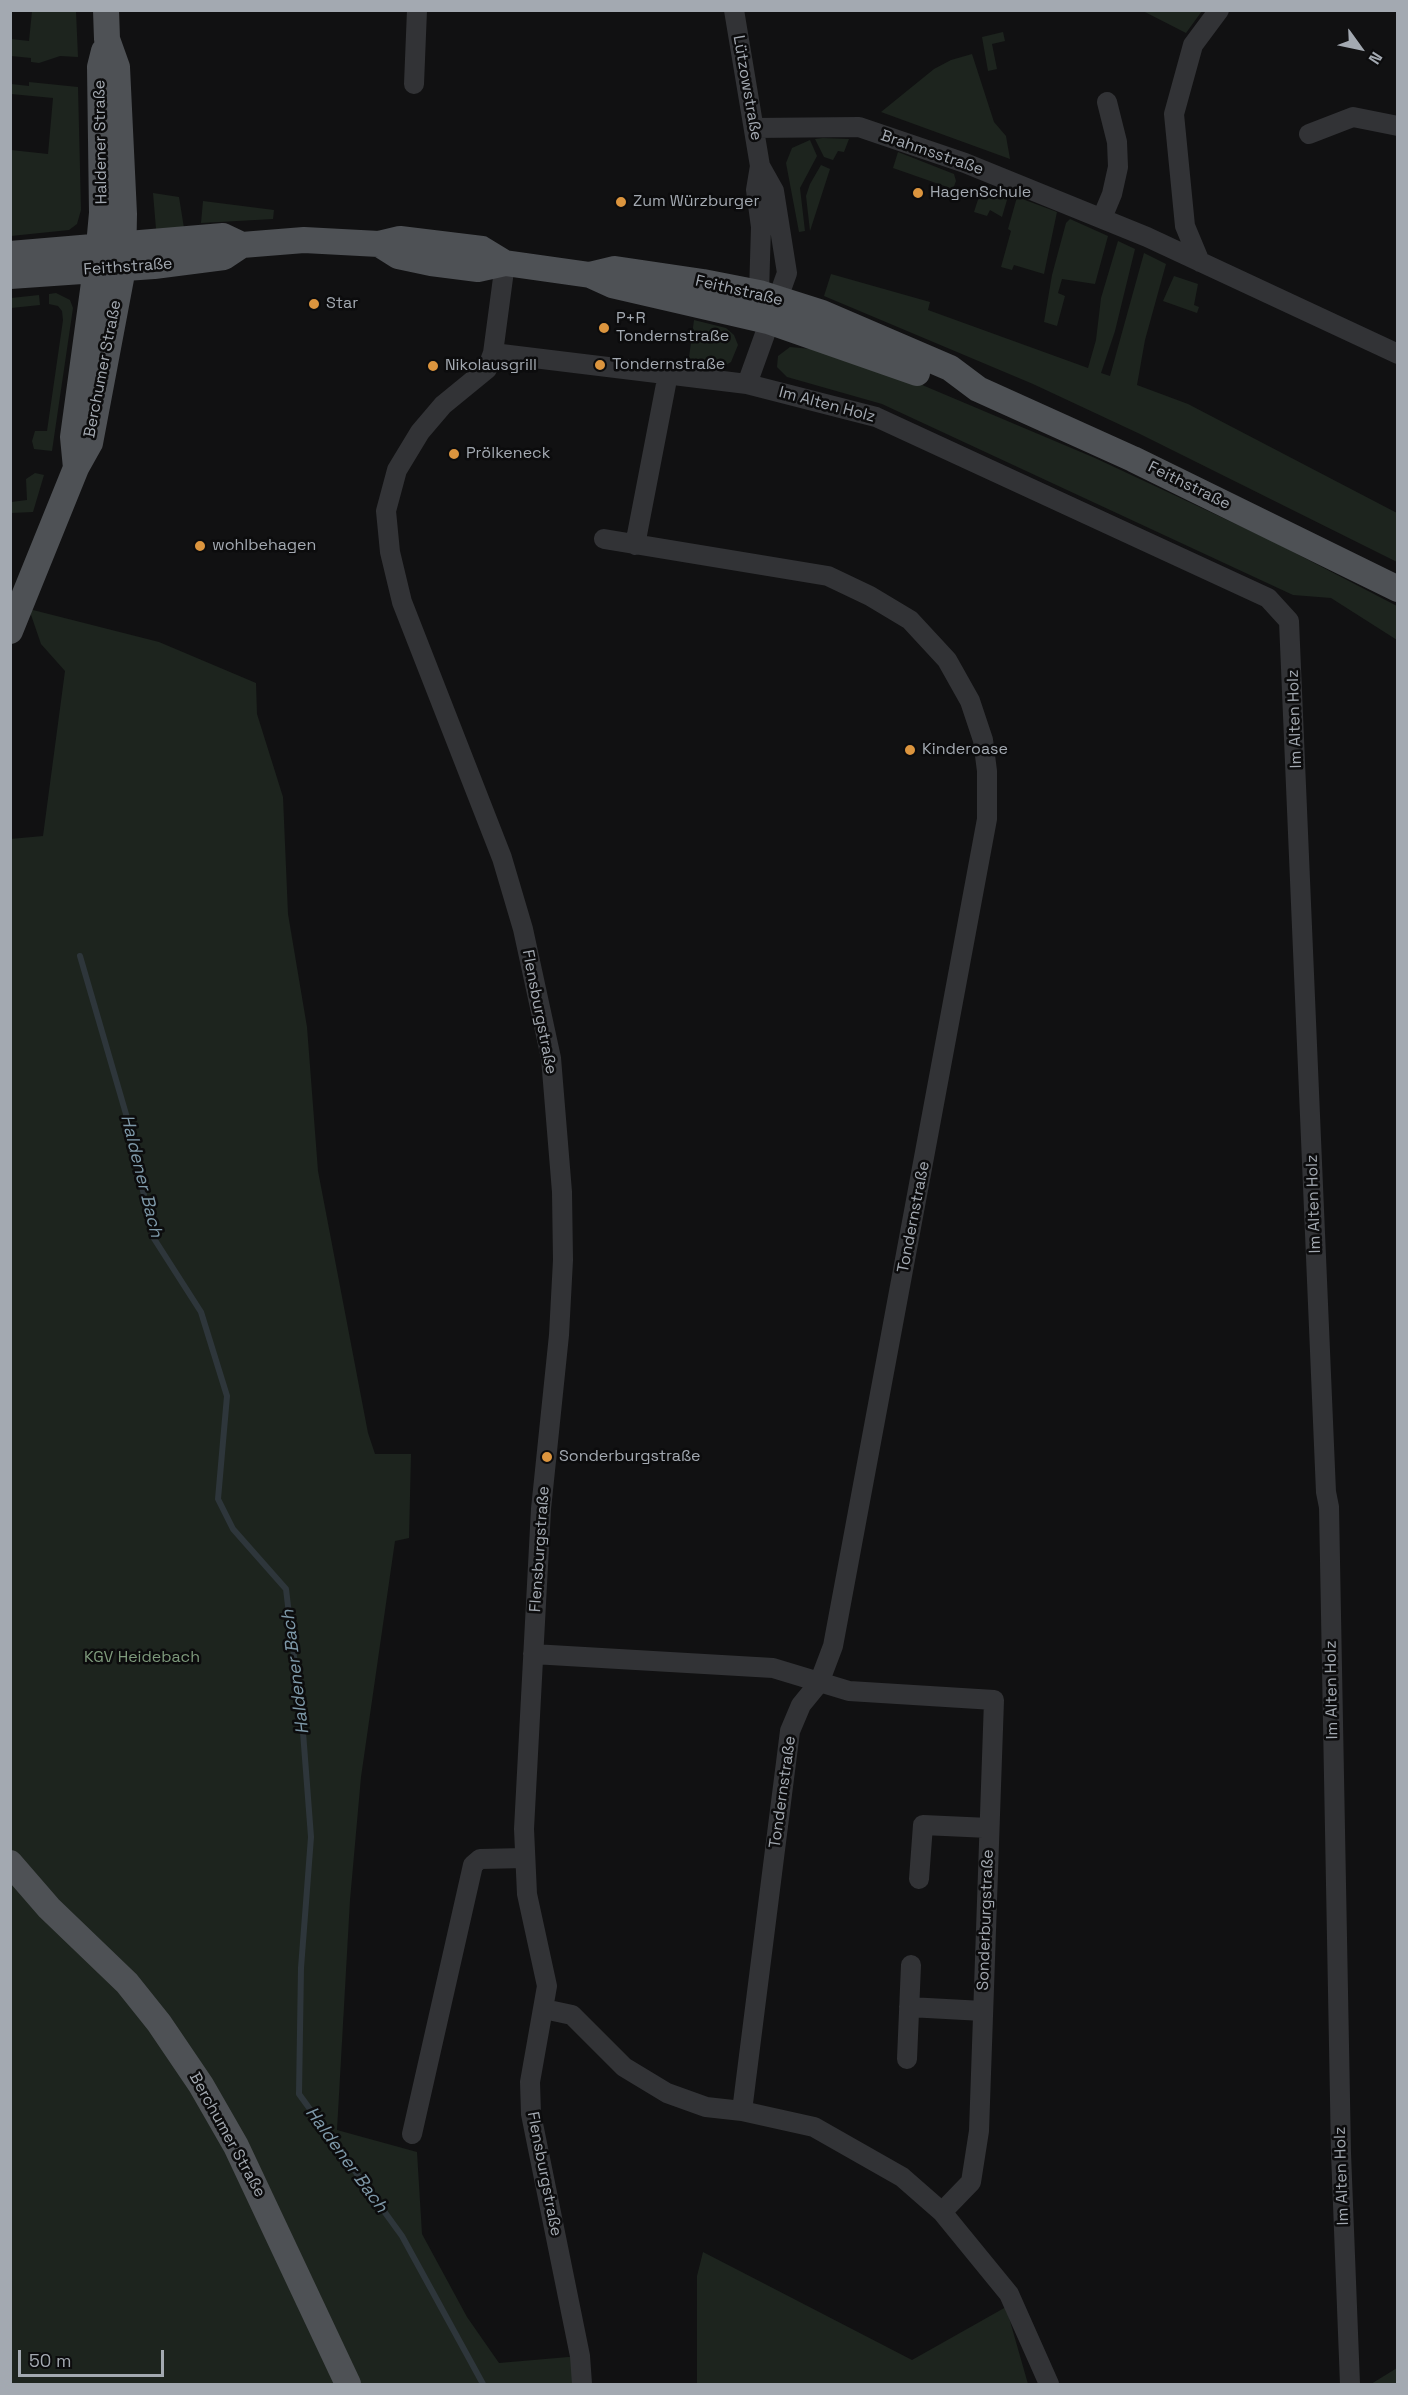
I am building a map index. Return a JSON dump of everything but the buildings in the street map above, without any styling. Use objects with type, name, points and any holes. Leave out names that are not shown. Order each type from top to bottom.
[{"type":"main road","name":"Haldener Straße","points":[[98,257],[102,213],[100,67],[107,39],[106,10]]},
{"type":"main road","name":"Haldener Straße","points":[[107,39],[117,67],[124,256]]},
{"type":"main road","name":"Feithstraße","points":[[10,254],[224,257],[242,245],[304,240],[379,244],[400,239],[482,249],[505,263],[590,275],[612,285],[822,313],[950,368],[978,389],[1133,459],[1398,589]]},
{"type":"main road","name":"Berchumer Straße","points":[[10,631],[76,468],[90,443],[124,256]]},
{"type":"main road","name":"Feithstraße","points":[[10,276],[98,257]]},
{"type":"main road","name":"Berchumer Straße","points":[[76,468],[73,436],[98,257]]},
{"type":"main road","name":"Berchumer Straße","points":[[10,1863],[49,1908],[127,1983],[159,2023],[201,2085],[246,2166],[348,2385]]},
{"type":"street","points":[[414,84],[417,10]]},
{"type":"street","name":"Lützowstraße","points":[[734,10],[760,166],[756,190],[768,304]]},
{"type":"street","points":[[1200,262],[1185,226],[1174,114],[1194,45],[1219,10]]},
{"type":"street","points":[[1102,218],[1112,178],[1117,142],[1107,102]]},
{"type":"street","points":[[1309,134],[1353,117],[1398,126]]},
{"type":"street","name":"Brahmsstraße","points":[[754,128],[859,127],[965,163],[1102,218],[1398,354]]},
{"type":"street","name":"Lützowstraße","points":[[760,166],[774,191],[782,225],[787,273],[768,304]]},
{"type":"street","name":"Flensburgstraße","points":[[505,263],[493,353],[487,369],[442,405],[406,451],[389,490],[386,511],[390,552],[402,602],[502,858],[523,929],[551,1058],[562,1192],[563,1260],[559,1335],[541,1509],[524,1829],[527,1894],[547,1986],[530,2082],[531,2114],[580,2356],[582,2385]]},
{"type":"street","points":[[747,384],[768,304]]},
{"type":"street","name":"Im Alten Holz","points":[[493,353],[747,384],[876,417],[1268,598],[1290,621],[1326,1492],[1329,1507],[1341,2153],[1350,2385]]},
{"type":"street","points":[[635,545],[668,374]]},
{"type":"street","name":"Tondernstraße","points":[[604,539],[828,576],[870,596],[910,620],[941,653],[970,701],[983,740],[989,794],[987,819],[833,1646],[819,1683],[801,1705],[790,1731],[742,2111]]},
{"type":"street","name":"Sonderburgstraße","points":[[533,1654],[773,1668],[849,1691],[994,1700],[975,2167],[971,2182],[942,2212]]},
{"type":"street","name":"Sonderburgstraße","points":[[919,1878],[923,1825],[989,1828]]},
{"type":"street","points":[[412,2134],[473,1865],[480,1859],[525,1858]]},
{"type":"street","points":[[907,2059],[911,1965]]},
{"type":"street","name":"Sonderburgstraße","points":[[909,2007],[983,2011]]},
{"type":"street","points":[[544,2009],[572,2015],[624,2067],[646,2083],[706,2107],[742,2111],[814,2127],[902,2177],[942,2212],[1009,2294],[1049,2385]]},
{"type":"green space","points":[[32,11],[76,11],[78,57],[60,56],[39,63],[31,62],[31,58],[11,56],[11,39],[29,41]]},
{"type":"green space","points":[[1143,11],[1202,11],[1186,33]]},
{"type":"green space","points":[[1003,32],[1005,41],[992,44],[997,69],[988,71],[982,37]]},
{"type":"green space","points":[[972,54],[994,122],[1006,136],[1010,159],[881,112],[934,69],[951,60]]},
{"type":"green space","points":[[29,82],[78,87],[81,210],[77,224],[69,230],[11,236],[11,150],[48,154],[53,98],[11,94],[11,84],[29,86]]},
{"type":"green space","points":[[815,139],[849,139],[844,152],[838,151],[833,160],[824,157]]},
{"type":"green space","points":[[810,140],[817,156],[800,188],[805,231],[799,232],[786,163],[792,148]]},
{"type":"green space","points":[[898,152],[954,174],[956,181],[953,189],[893,168]]},
{"type":"green space","points":[[821,165],[830,169],[810,231],[806,196]]},
{"type":"green space","points":[[983,184],[1009,193],[1002,217],[990,210],[987,216],[974,212]]},
{"type":"green space","points":[[153,193],[179,197],[184,228],[156,229]]},
{"type":"green space","points":[[1017,197],[1057,212],[1044,274],[1014,265],[1012,270],[1001,267]]},
{"type":"green space","points":[[203,201],[274,210],[273,219],[201,223]]},
{"type":"green space","points":[[1070,219],[1108,236],[1095,284],[1062,279],[1058,293],[1065,296],[1057,326],[1044,322],[1052,275],[1066,223]]},
{"type":"green space","points":[[1118,241],[1135,249],[1115,331],[1101,373],[1110,376],[1144,253],[1166,264],[1145,340],[1137,385],[1188,404],[1397,513],[1397,562],[1140,434],[1033,384],[824,296],[831,274],[930,302],[928,310],[1088,368],[1096,340],[1101,298]]},
{"type":"green space","points":[[1174,276],[1198,284],[1194,305],[1199,307],[1197,313],[1163,301]]},
{"type":"green space","points":[[56,293],[70,300],[73,308],[52,451],[34,449],[32,441],[35,431],[47,431],[63,320],[62,311],[58,306],[49,304],[49,294]]},
{"type":"green space","points":[[39,295],[40,305],[11,308],[11,298]]},
{"type":"green space","points":[[694,320],[726,328],[734,335],[738,345],[731,362],[721,368],[688,365]]},
{"type":"green space","points":[[790,347],[822,350],[908,379],[1095,458],[1270,540],[1397,606],[1397,640],[1331,598],[1293,595],[882,404],[787,377],[777,367],[778,356]]},
{"type":"green space","points":[[35,473],[44,475],[33,512],[11,513],[11,502],[27,500],[26,479]]},
{"type":"green space","name":"KGV Heidebach","points":[[29,609],[159,642],[256,683],[257,714],[283,797],[288,914],[307,1027],[318,1171],[368,1433],[375,1454],[411,1454],[409,1538],[395,1541],[361,1777],[350,1900],[337,2130],[417,2152],[422,2234],[467,2317],[499,2363],[580,2356],[582,2384],[11,2384],[10,839],[43,836],[65,671],[41,644]]},
{"type":"green space","points":[[703,2252],[912,2360],[1006,2307],[1028,2384],[697,2384],[697,2276]]},
{"type":"green space","points":[[1397,2368],[1397,2384],[1371,2384]]},
{"type":"waterway","name":"Haldener Bach","points":[[80,956],[128,1121],[153,1237],[201,1312],[227,1396],[218,1499],[233,1529],[286,1589],[303,1732],[311,1837],[301,1968],[299,2094],[402,2236],[483,2384]]},
{"type":"place","name":"HagenSchule","points":[[918,193]]},
{"type":"place","name":"Zum Würzburger","points":[[621,202]]},
{"type":"place","name":"Star","points":[[314,304]]},
{"type":"place","name":"P+R Tondernstraße","points":[[604,328]]},
{"type":"place","name":"Tondernstraße","points":[[600,365]]},
{"type":"place","name":"Nikolausgrill","points":[[433,366]]},
{"type":"place","name":"Prölkeneck","points":[[454,454]]},
{"type":"place","name":"wohlbehagen","points":[[200,546]]},
{"type":"place","name":"Kinderoase","points":[[910,750]]},
{"type":"place","name":"Sonderburgstraße","points":[[547,1457]]}]
